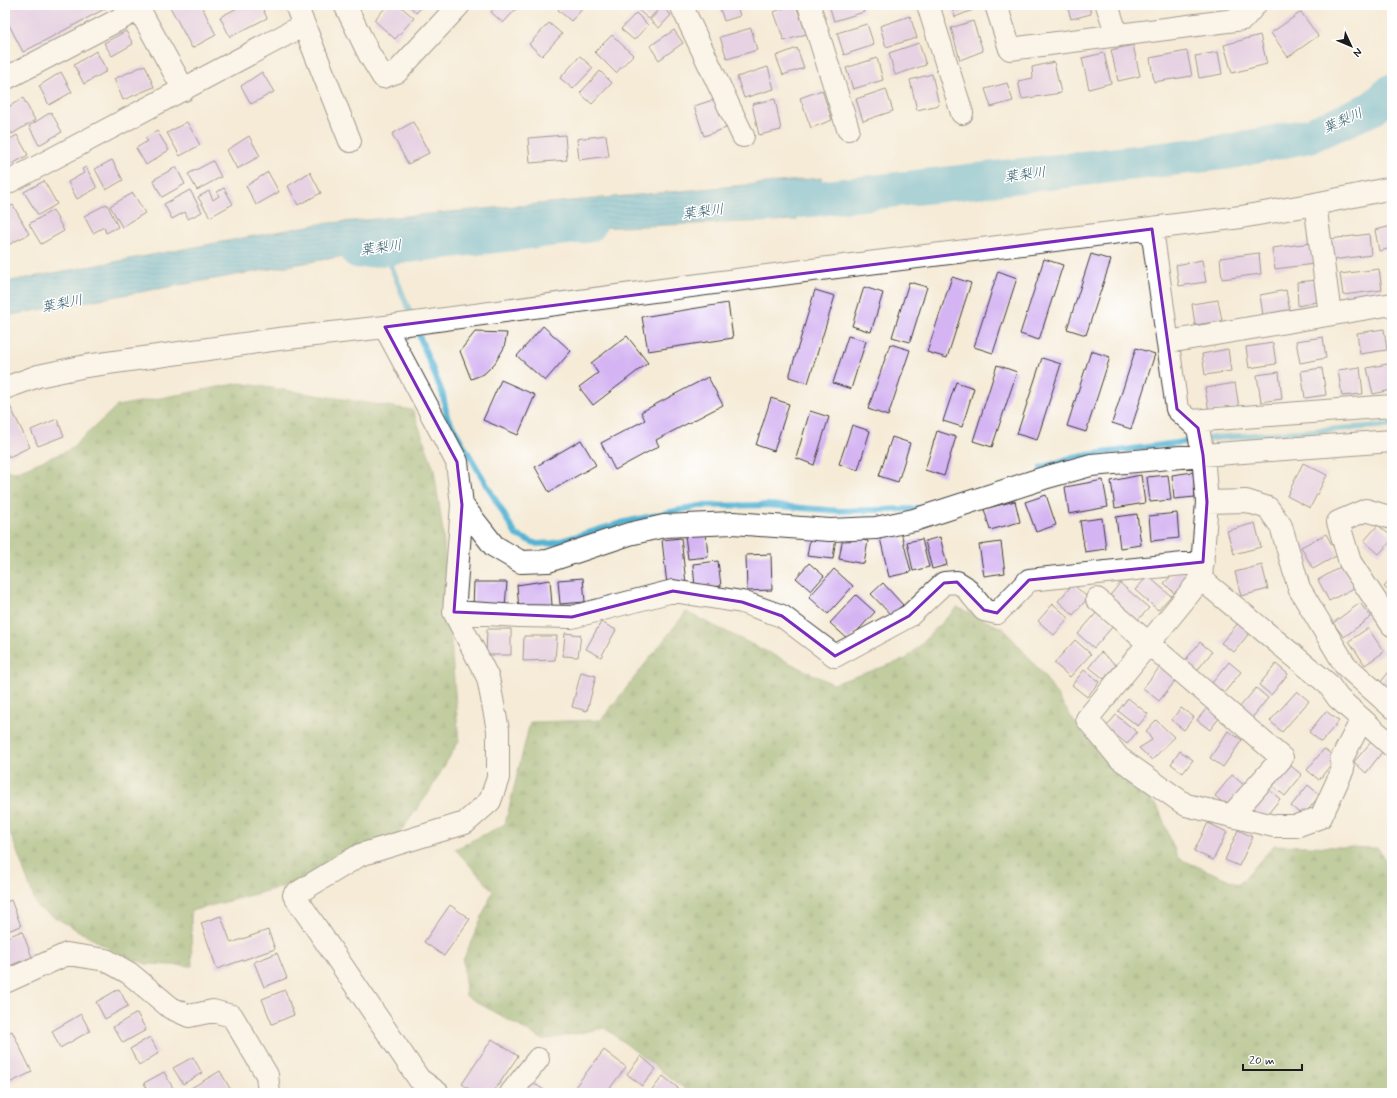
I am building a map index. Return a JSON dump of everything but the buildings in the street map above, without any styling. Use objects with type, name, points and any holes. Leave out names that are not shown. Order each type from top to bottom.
[{"type":"street","points":[[296,5],[350,141]]},
{"type":"street","points":[[345,5],[369,54],[383,77],[397,72],[459,5]]},
{"type":"street","points":[[681,5],[743,136]]},
{"type":"street","points":[[809,5],[848,129]]},
{"type":"street","points":[[928,5],[962,113]]},
{"type":"street","points":[[996,5],[1010,49],[1243,19],[1255,5]]},
{"type":"street","points":[[1107,5],[1117,35]]},
{"type":"street","points":[[5,79],[139,9],[184,90]]},
{"type":"street","points":[[5,184],[304,26]]},
{"type":"street","points":[[5,388],[38,376],[86,366],[279,339],[385,327],[804,271],[1241,217],[1392,188]]},
{"type":"street","points":[[1315,204],[1330,314]]},
{"type":"street","points":[[1152,229],[1177,409],[1198,428],[1203,455],[1207,502],[1202,571],[1148,644],[1087,719],[1119,758],[1186,805],[1274,826],[1296,826],[1321,817],[1343,769],[1341,760],[1362,719]]},
{"type":"street","points":[[1168,342],[1392,304]]},
{"type":"street","points":[[385,327],[457,462],[462,505],[454,612],[488,678],[498,730],[498,778],[490,801],[464,822],[360,856],[294,895],[419,1079],[438,1093]]},
{"type":"street","points":[[1191,421],[1392,406]]},
{"type":"street","points":[[462,505],[494,546],[521,562],[548,561],[628,534],[664,526],[733,523],[830,530],[876,528],[914,520],[1044,478],[1091,465],[1392,441]]},
{"type":"street","points":[[1207,502],[1246,502],[1268,508],[1281,526],[1299,588],[1345,666],[1392,707]]},
{"type":"street","points":[[1392,518],[1366,510],[1338,522],[1350,562],[1392,625]]},
{"type":"street","points":[[454,612],[519,616],[572,617],[673,591],[742,602],[782,616],[835,656],[909,616],[944,583],[957,582],[965,587],[984,610],[997,613],[1029,580],[1202,571],[1328,684],[1338,698],[1392,746]]},
{"type":"street","points":[[1097,599],[1282,758],[1231,816]]},
{"type":"street","points":[[5,982],[67,954],[106,960],[129,973],[171,1008],[189,1016],[213,1011],[232,1016],[267,1075],[269,1093]]},
{"type":"street","points":[[511,1093],[538,1059]]},
{"type":"highlighted area","points":[[1152,229],[1177,409],[1198,428],[1203,455],[1207,502],[1203,562],[1029,580],[997,613],[984,610],[957,582],[944,583],[909,616],[835,656],[782,616],[742,602],[673,591],[572,617],[454,612],[462,505],[457,462],[385,327]]},
{"type":"green space","points":[[240,383],[413,410],[434,469],[443,531],[459,741],[428,794],[384,854],[286,886],[191,911],[192,966],[146,964],[113,951],[37,907],[11,835],[5,829],[5,470],[15,472],[69,450],[117,406]]},
{"type":"green space","points":[[957,607],[1004,629],[1043,674],[1080,730],[1158,807],[1178,858],[1239,884],[1274,845],[1378,848],[1392,872],[1392,1093],[690,1093],[605,1028],[543,1040],[466,996],[463,960],[493,891],[455,849],[505,824],[530,722],[601,720],[686,612],[833,684],[906,659]]},
{"type":"water","points":[[822,178],[797,220],[543,230],[406,245],[5,316],[5,282],[319,224]]},
{"type":"waterway","name":"葉梨川","points":[[761,205],[1228,152],[1311,135],[1373,108],[1392,91]]},
{"type":"waterway","name":"葉梨川","points":[[358,251],[589,225]]},
{"type":"waterway","points":[[384,248],[443,395],[447,417],[516,535],[537,544],[554,543],[625,522],[699,506],[767,505],[839,511],[918,508]]},
{"type":"waterway","points":[[1041,468],[1073,457],[1214,438],[1392,425]]}]
